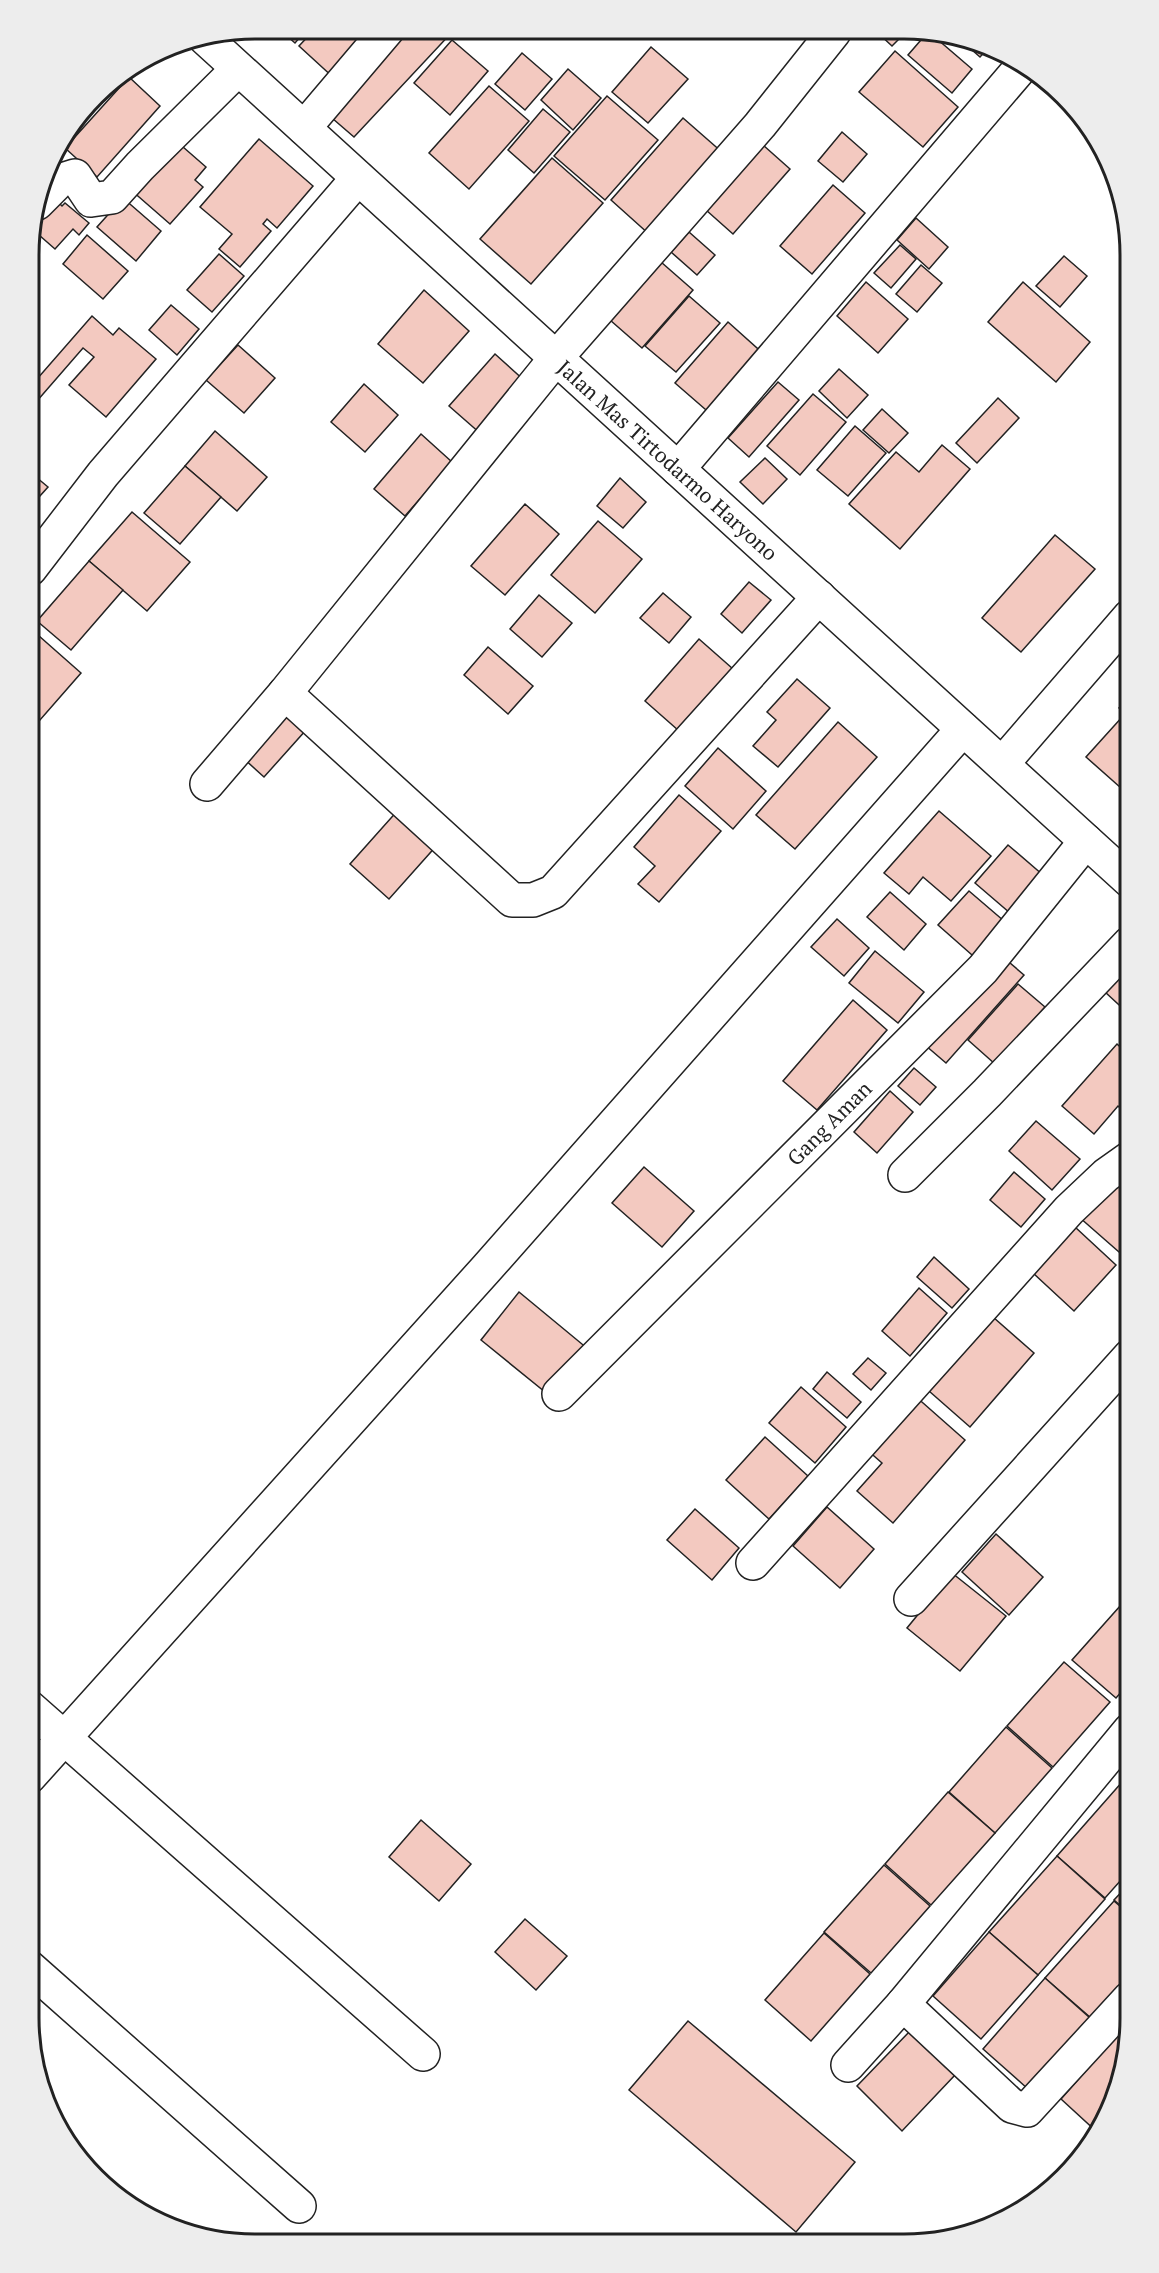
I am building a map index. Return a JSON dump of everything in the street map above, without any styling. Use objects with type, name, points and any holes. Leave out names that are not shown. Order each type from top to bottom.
[{"type":"street","points":[[304,128],[380,39]]},
{"type":"street","points":[[207,784],[285,693],[556,358],[760,125],[828,39]]},
{"type":"street","name":"Jalan Mas Tirtodarmo Haryono","points":[[211,43],[1120,872]]},
{"type":"street","points":[[48,193],[59,181],[75,176],[91,201],[112,197],[238,69]]},
{"type":"street","points":[[678,469],[1017,71]]},
{"type":"street","points":[[39,557],[103,474],[358,178]]},
{"type":"street","points":[[285,693],[512,900],[533,900],[553,892],[819,597]]},
{"type":"street","points":[[1002,764],[1120,628]]},
{"type":"street","points":[[39,1766],[487,1268],[963,729]]},
{"type":"street","name":"Gang Aman","points":[[559,1394],[983,969],[1086,841]]},
{"type":"street","points":[[905,1175],[1120,953]]},
{"type":"street","points":[[753,1563],[1069,1210],[1106,1175],[1120,1165]]},
{"type":"street","points":[[911,1599],[1120,1367]]},
{"type":"street","points":[[39,1716],[423,2054]]},
{"type":"street","points":[[848,2066],[903,2004],[1120,1745]]},
{"type":"street","points":[[39,1978],[299,2206]]},
{"type":"street","points":[[903,2004],[1012,2106],[1027,2110],[1120,2009]]},
{"type":"building","points":[[306,39],[372,39],[335,79],[299,46]]},
{"type":"building","points":[[392,39],[446,39],[354,137],[325,112]]},
{"type":"building","points":[[884,39],[899,39],[892,46]]},
{"type":"building","points":[[921,39],[941,42],[972,69],[952,93],[908,55]]},
{"type":"building","points":[[452,40],[488,71],[450,115],[414,83]]},
{"type":"building","points":[[651,47],[688,79],[648,123],[612,92]]},
{"type":"building","points":[[972,50],[983,54],[980,57]]},
{"type":"building","points":[[895,51],[958,107],[923,147],[859,92]]},
{"type":"building","points":[[522,53],[552,79],[525,110],[495,84]]},
{"type":"building","points":[[568,69],[601,98],[573,130],[541,100]]},
{"type":"building","points":[[131,79],[160,106],[97,177],[67,149],[72,140],[119,88]]},
{"type":"building","points":[[489,86],[529,121],[469,189],[429,153]]},
{"type":"building","points":[[607,96],[658,140],[605,200],[554,156]]},
{"type":"building","points":[[543,109],[570,132],[534,173],[508,150]]},
{"type":"building","points":[[683,118],[723,153],[650,235],[611,200]]},
{"type":"building","points":[[842,132],[867,154],[843,182],[818,161]]},
{"type":"building","points":[[259,139],[313,186],[277,228],[267,219],[263,224],[271,231],[240,267],[219,249],[232,234],[200,207]]},
{"type":"building","points":[[175,140],[206,167],[195,180],[203,187],[170,224],[131,190]]},
{"type":"building","points":[[763,145],[790,169],[733,234],[706,210]]},
{"type":"building","points":[[552,158],[603,203],[531,284],[480,239]]},
{"type":"building","points":[[833,185],[865,213],[812,274],[780,246]]},
{"type":"building","points":[[123,198],[161,231],[136,261],[97,227]]},
{"type":"building","points":[[56,200],[62,206],[65,203],[89,223],[79,235],[73,229],[55,249],[40,236],[43,215]]},
{"type":"building","points":[[916,218],[948,247],[929,269],[897,240]]},
{"type":"building","points":[[689,232],[715,255],[697,275],[671,252]]},
{"type":"building","points":[[87,235],[128,271],[103,299],[63,264]]},
{"type":"building","points":[[900,245],[916,259],[891,288],[874,273]]},
{"type":"building","points":[[219,254],[244,276],[212,312],[187,290]]},
{"type":"building","points":[[1064,256],[1087,276],[1060,307],[1036,286]]},
{"type":"building","points":[[661,262],[693,290],[642,348],[610,320]]},
{"type":"building","points":[[921,265],[942,283],[917,312],[896,294]]},
{"type":"building","points":[[866,282],[908,319],[878,353],[837,316]]},
{"type":"building","points":[[1023,282],[1090,342],[1056,382],[988,322]]},
{"type":"building","points":[[424,290],[469,331],[423,383],[378,344]]},
{"type":"building","points":[[689,296],[720,323],[676,372],[645,346]]},
{"type":"building","points":[[171,305],[199,329],[177,355],[149,330]]},
{"type":"building","points":[[92,316],[113,335],[119,328],[156,359],[106,417],[69,385],[94,357],[83,348],[39,399],[39,377]]},
{"type":"building","points":[[728,322],[766,356],[713,416],[675,383]]},
{"type":"building","points":[[238,345],[275,378],[244,413],[206,380]]},
{"type":"building","points":[[495,354],[526,382],[481,434],[449,406]]},
{"type":"building","points":[[839,369],[868,395],[847,418],[819,391]]},
{"type":"building","points":[[778,382],[799,400],[749,457],[728,438]]},
{"type":"building","points":[[364,384],[398,415],[365,452],[331,422]]},
{"type":"building","points":[[813,394],[846,422],[800,475],[767,446]]},
{"type":"building","points":[[998,398],[1019,418],[977,463],[956,443]]},
{"type":"building","points":[[882,409],[908,433],[889,453],[863,430]]},
{"type":"building","points":[[855,426],[886,453],[848,496],[817,470]]},
{"type":"building","points":[[215,431],[267,477],[237,511],[185,466]]},
{"type":"building","points":[[421,434],[452,462],[405,516],[374,489]]},
{"type":"building","points":[[942,445],[970,469],[900,549],[849,504],[896,452],[919,472]]},
{"type":"building","points":[[765,458],[787,479],[763,504],[740,482]]},
{"type":"building","points":[[185,466],[221,497],[180,544],[144,513]]},
{"type":"building","points":[[620,478],[646,502],[623,528],[597,506]]},
{"type":"building","points":[[39,480],[48,487],[39,497]]},
{"type":"building","points":[[525,504],[559,534],[505,595],[471,566]]},
{"type":"building","points":[[132,512],[190,562],[147,611],[89,561]]},
{"type":"building","points":[[598,521],[642,559],[595,613],[551,575]]},
{"type":"building","points":[[1055,535],[1095,569],[1021,652],[982,618]]},
{"type":"building","points":[[89,561],[123,590],[71,650],[39,623],[39,619]]},
{"type":"building","points":[[749,582],[771,600],[742,633],[721,614]]},
{"type":"building","points":[[663,593],[691,617],[669,643],[640,618]]},
{"type":"building","points":[[539,595],[572,623],[542,657],[510,629]]},
{"type":"building","points":[[39,636],[81,673],[39,721]]},
{"type":"building","points":[[699,639],[741,676],[687,738],[645,701]]},
{"type":"building","points":[[488,647],[533,686],[508,714],[464,675]]},
{"type":"building","points":[[797,679],[830,708],[778,767],[753,746],[776,720],[767,712]]},
{"type":"building","points":[[284,710],[306,730],[264,777],[242,757]]},
{"type":"building","points":[[1120,719],[1120,787],[1086,757]]},
{"type":"building","points":[[838,722],[877,757],[795,849],[756,815]]},
{"type":"building","points":[[718,748],[766,791],[733,829],[685,786]]},
{"type":"building","points":[[679,795],[721,831],[659,902],[638,884],[655,866],[634,847]]},
{"type":"building","points":[[399,809],[438,844],[389,899],[350,864]]},
{"type":"building","points":[[939,811],[991,856],[951,901],[923,877],[909,894],[884,873]]},
{"type":"building","points":[[1008,845],[1043,875],[1010,913],[975,883]]},
{"type":"building","points":[[969,891],[1011,927],[980,962],[938,925]]},
{"type":"building","points":[[890,892],[926,924],[904,950],[867,917]]},
{"type":"building","points":[[837,919],[869,948],[844,976],[811,947]]},
{"type":"building","points":[[875,951],[924,992],[898,1023],[849,983]]},
{"type":"building","points":[[1003,957],[1024,975],[946,1063],[925,1045]]},
{"type":"building","points":[[1120,975],[1120,1006],[1105,992]]},
{"type":"building","points":[[1018,984],[1045,1007],[995,1064],[968,1040]]},
{"type":"building","points":[[853,1000],[887,1030],[817,1110],[783,1081]]},
{"type":"building","points":[[1117,1044],[1120,1047],[1120,1108],[1118,1106],[1094,1134],[1062,1106]]},
{"type":"building","points":[[914,1068],[936,1087],[920,1105],[898,1086]]},
{"type":"building","points":[[890,1091],[913,1112],[877,1153],[854,1132]]},
{"type":"building","points":[[1036,1121],[1080,1159],[1052,1190],[1009,1151]]},
{"type":"building","points":[[644,1167],[694,1211],[662,1247],[612,1203]]},
{"type":"building","points":[[1014,1172],[1045,1199],[1021,1227],[990,1200]]},
{"type":"building","points":[[1112,1181],[1120,1188],[1119,1252],[1079,1217]]},
{"type":"building","points":[[1075,1227],[1116,1265],[1074,1311],[1033,1273]]},
{"type":"building","points":[[934,1257],[969,1289],[952,1308],[917,1277]]},
{"type":"building","points":[[919,1288],[947,1313],[910,1356],[882,1331]]},
{"type":"building","points":[[519,1292],[588,1349],[550,1396],[481,1340]]},
{"type":"building","points":[[985,1310],[1034,1353],[970,1427],[921,1384]]},
{"type":"building","points":[[868,1358],[886,1373],[871,1390],[853,1374]]},
{"type":"building","points":[[827,1372],[861,1402],[847,1418],[813,1389]]},
{"type":"building","points":[[801,1387],[846,1427],[815,1463],[769,1423]]},
{"type":"building","points":[[914,1395],[965,1440],[893,1523],[857,1491],[882,1463],[866,1449]]},
{"type":"building","points":[[765,1437],[808,1476],[769,1519],[726,1480]]},
{"type":"building","points":[[827,1507],[874,1549],[840,1588],[793,1546]]},
{"type":"building","points":[[695,1509],[739,1548],[712,1580],[667,1540]]},
{"type":"building","points":[[996,1534],[1043,1577],[1009,1615],[962,1572]]},
{"type":"building","points":[[952,1573],[1006,1616],[960,1671],[907,1628]]},
{"type":"building","points":[[1120,1606],[1120,1693],[1116,1698],[1072,1660]]},
{"type":"building","points":[[1064,1662],[1110,1702],[1053,1767],[1007,1726]]},
{"type":"building","points":[[1006,1727],[1052,1768],[995,1833],[949,1792]]},
{"type":"building","points":[[1120,1784],[1120,1881],[1105,1898],[1057,1856]]},
{"type":"building","points":[[948,1792],[995,1833],[931,1905],[885,1864]]},
{"type":"building","points":[[421,1820],[471,1864],[439,1901],[389,1857]]},
{"type":"building","points":[[1057,1856],[1105,1899],[1038,1975],[989,1932]]},
{"type":"building","points":[[884,1865],[930,1906],[871,1973],[824,1932]]},
{"type":"building","points":[[1120,1894],[1120,1905],[1114,1900]]},
{"type":"building","points":[[1114,1901],[1120,1906],[1120,1985],[1091,2018],[1045,1978]]},
{"type":"building","points":[[525,1919],[567,1956],[536,1990],[495,1952]]},
{"type":"building","points":[[989,1932],[1038,1975],[981,2039],[933,1996]]},
{"type":"building","points":[[824,1933],[870,1974],[811,2041],[765,2000]]},
{"type":"building","points":[[1045,1978],[1090,2018],[1028,2089],[983,2049]]},
{"type":"building","points":[[688,2021],[855,2162],[796,2232],[629,2090]]},
{"type":"building","points":[[910,2031],[955,2075],[902,2131],[857,2086]]},
{"type":"building","points":[[1120,2032],[1109,2087],[1091,2126],[1061,2099]]}]
